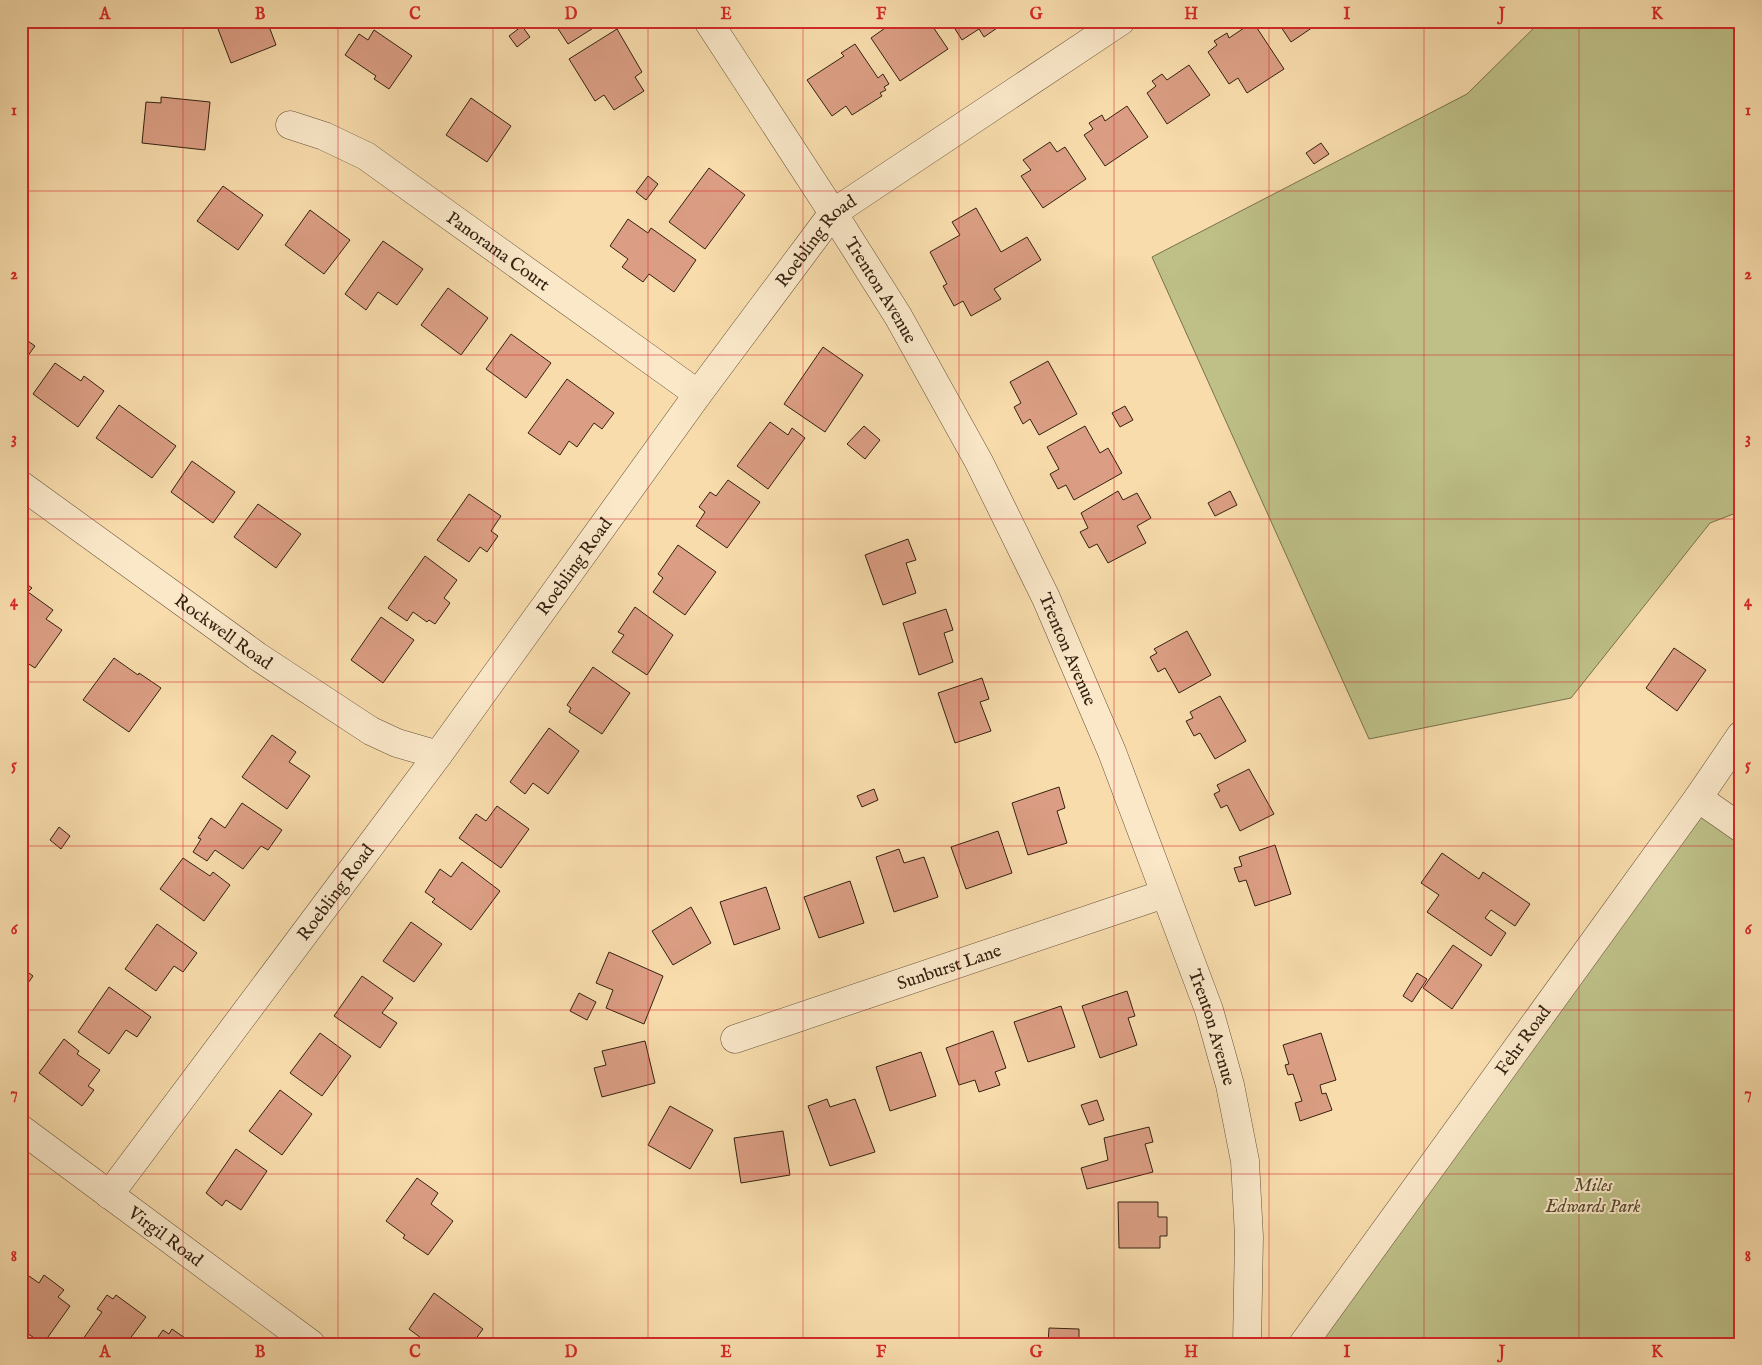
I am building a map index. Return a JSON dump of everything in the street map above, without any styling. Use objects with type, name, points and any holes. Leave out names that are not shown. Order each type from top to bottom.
[{"type":"street","name":"Trenton Avenue","points":[[708,21],[898,316],[975,453],[1042,589],[1112,752],[1209,1010],[1230,1085],[1245,1161],[1249,1237],[1247,1344]]},
{"type":"street","name":"Roebling Road","points":[[109,1195],[438,755],[698,394],[833,214],[1121,21]]},
{"type":"street","name":"Panorama Court","points":[[290,125],[324,136],[366,156],[698,394]]},
{"type":"street","name":"Rockwell Road","points":[[21,485],[257,656],[371,731],[397,743],[438,755]]},
{"type":"street","name":"Fehr Road","points":[[1303,1344],[1741,736]]},
{"type":"street","points":[[1698,798],[1741,828]]},
{"type":"street","name":"Sunburst Lane","points":[[735,1038],[1164,894]]},
{"type":"street","name":"Virgil Road","points":[[21,1129],[311,1344]]},
{"type":"green space","points":[[1541,21],[1741,21],[1741,511],[1710,523],[1571,698],[1369,739],[1152,257],[1467,94]]},
{"type":"green space","name":"Miles Edwards Park","points":[[1698,798],[1741,828],[1741,1344],[1303,1344]]},
{"type":"building","points":[[215,21],[267,21],[276,45],[231,63]]},
{"type":"building","points":[[553,21],[596,21],[598,25],[568,44]]},
{"type":"building","points":[[895,21],[929,21],[948,49],[900,81],[871,38]]},
{"type":"building","points":[[950,21],[997,21],[1000,26],[984,37],[979,29],[962,40]]},
{"type":"building","points":[[1277,21],[1322,21],[1291,42]]},
{"type":"building","points":[[1253,22],[1284,69],[1247,93],[1238,78],[1229,84],[1208,52],[1217,45],[1214,41],[1227,33],[1229,38]]},
{"type":"building","points":[[522,26],[530,37],[517,47],[509,36]]},
{"type":"building","points":[[617,29],[642,72],[635,77],[644,91],[614,110],[604,95],[595,101],[569,59]]},
{"type":"building","points":[[374,30],[412,56],[389,89],[374,79],[376,76],[345,55],[359,34],[368,40]]},
{"type":"building","points":[[855,44],[878,78],[883,74],[889,84],[884,87],[886,90],[880,93],[882,96],[852,115],[846,106],[832,116],[807,80],[844,56],[841,53]]},
{"type":"building","points":[[1189,65],[1210,95],[1167,124],[1147,93],[1156,86],[1152,81],[1162,74],[1167,80]]},
{"type":"building","points":[[161,97],[210,102],[205,150],[142,143],[146,102],[161,103]]},
{"type":"building","points":[[471,98],[511,126],[487,162],[446,135]]},
{"type":"building","points":[[1127,106],[1148,137],[1105,166],[1084,135],[1093,129],[1089,123],[1102,115],[1105,121]]},
{"type":"building","points":[[1050,142],[1057,152],[1065,147],[1086,179],[1043,208],[1021,176],[1031,170],[1023,160]]},
{"type":"building","points":[[1321,143],[1329,154],[1314,164],[1306,153]]},
{"type":"building","points":[[709,168],[745,195],[705,249],[669,222]]},
{"type":"building","points":[[648,176],[658,184],[646,200],[636,192]]},
{"type":"building","points":[[223,186],[263,215],[238,250],[197,221]]},
{"type":"building","points":[[976,208],[1001,252],[1027,237],[1041,260],[994,289],[1001,299],[971,316],[963,301],[954,306],[943,286],[947,284],[930,252],[960,235],[952,222]]},
{"type":"building","points":[[310,210],[350,240],[324,274],[285,245]]},
{"type":"building","points":[[628,219],[648,233],[651,228],[696,260],[674,292],[649,274],[643,282],[622,267],[628,259],[610,246]]},
{"type":"building","points":[[383,241],[423,269],[397,305],[378,292],[366,310],[345,294]]},
{"type":"building","points":[[448,288],[488,318],[461,355],[421,325]]},
{"type":"building","points":[[511,334],[551,363],[526,398],[486,369]]},
{"type":"building","points":[[21,336],[35,346],[21,365]]},
{"type":"building","points":[[823,347],[863,375],[825,432],[784,404]]},
{"type":"building","points":[[1048,361],[1077,414],[1039,435],[1030,419],[1023,424],[1014,407],[1021,403],[1010,382]]},
{"type":"building","points":[[55,363],[81,381],[84,376],[104,391],[78,427],[33,394]]},
{"type":"building","points":[[567,379],[614,413],[602,429],[594,423],[577,447],[569,441],[560,455],[528,433]]},
{"type":"building","points":[[119,405],[176,446],[152,478],[96,438]]},
{"type":"building","points":[[1125,406],[1133,420],[1120,427],[1112,413]]},
{"type":"building","points":[[770,422],[788,435],[792,428],[805,438],[768,489],[737,466]]},
{"type":"building","points":[[864,426],[880,440],[865,459],[847,444]]},
{"type":"building","points":[[1085,426],[1100,453],[1108,448],[1122,473],[1074,500],[1066,485],[1058,489],[1050,474],[1059,469],[1047,447]]},
{"type":"building","points":[[192,461],[235,492],[213,523],[171,492]]},
{"type":"building","points":[[728,480],[760,502],[727,548],[696,526],[705,512],[699,507],[710,492],[716,496]]},
{"type":"building","points":[[1118,491],[1123,500],[1137,493],[1151,518],[1137,526],[1146,543],[1108,563],[1097,544],[1089,548],[1080,532],[1088,528],[1081,513]]},
{"type":"building","points":[[1230,491],[1237,505],[1215,516],[1208,503]]},
{"type":"building","points":[[469,494],[501,516],[491,531],[498,536],[487,552],[480,547],[469,562],[437,540]]},
{"type":"building","points":[[258,504],[301,534],[276,568],[234,537]]},
{"type":"building","points":[[908,539],[916,560],[906,563],[916,593],[883,605],[865,555]]},
{"type":"building","points":[[678,545],[716,572],[685,615],[653,592],[663,578],[658,574]]},
{"type":"building","points":[[425,556],[457,580],[444,598],[450,603],[435,624],[429,620],[427,622],[413,612],[407,621],[388,608]]},
{"type":"building","points":[[1741,573],[1741,590],[1734,577]]},
{"type":"building","points":[[21,580],[32,588],[28,592],[53,610],[46,619],[62,630],[35,668],[21,659]]},
{"type":"building","points":[[635,607],[673,635],[647,675],[612,652],[624,635],[618,632]]},
{"type":"building","points":[[946,609],[953,630],[944,633],[953,662],[919,675],[903,623]]},
{"type":"building","points":[[381,617],[414,640],[383,683],[351,660]]},
{"type":"building","points":[[1187,631],[1211,675],[1179,693],[1165,668],[1158,672],[1150,657],[1157,653],[1154,649]]},
{"type":"building","points":[[1674,648],[1706,670],[1677,711],[1646,688]]},
{"type":"building","points":[[114,658],[161,688],[129,732],[83,700]]},
{"type":"building","points":[[593,667],[630,693],[602,734],[569,712],[571,708],[567,705]]},
{"type":"building","points":[[982,678],[989,699],[980,702],[991,731],[955,743],[938,693]]},
{"type":"building","points":[[1220,696],[1246,741],[1215,759],[1200,733],[1194,736],[1186,721],[1193,718],[1190,712]]},
{"type":"building","points":[[549,728],[579,751],[548,794],[533,783],[525,794],[510,782]]},
{"type":"building","points":[[272,735],[296,752],[289,762],[310,776],[287,809],[242,777]]},
{"type":"building","points":[[1249,769],[1274,814],[1240,831],[1227,805],[1221,808],[1214,794],[1220,791],[1217,785]]},
{"type":"building","points":[[1059,787],[1065,808],[1057,811],[1067,843],[1028,855],[1012,803]]},
{"type":"building","points":[[874,789],[878,800],[862,807],[857,796]]},
{"type":"building","points":[[242,803],[282,830],[268,850],[261,846],[243,869],[215,850],[207,861],[193,852],[201,839],[198,838],[211,818],[225,828]]},
{"type":"building","points":[[497,806],[529,829],[501,868],[459,838],[476,814],[486,821]]},
{"type":"building","points":[[59,827],[70,836],[61,849],[50,840]]},
{"type":"building","points":[[998,831],[1012,873],[966,889],[951,847]]},
{"type":"building","points":[[1275,845],[1291,894],[1255,906],[1246,880],[1239,882],[1234,868],[1242,866],[1239,857]]},
{"type":"building","points":[[899,849],[904,863],[924,857],[938,897],[894,912],[876,857]]},
{"type":"building","points":[[1442,853],[1479,879],[1483,872],[1530,904],[1515,926],[1491,910],[1485,918],[1506,933],[1491,956],[1427,912],[1439,895],[1421,883]]},
{"type":"building","points":[[183,858],[210,876],[213,872],[230,885],[204,921],[160,889]]},
{"type":"building","points":[[462,862],[500,891],[471,930],[432,902],[435,899],[425,892],[440,869],[451,877]]},
{"type":"building","points":[[850,881],[864,923],[819,938],[804,897]]},
{"type":"building","points":[[766,887],[780,929],[734,945],[720,902]]},
{"type":"building","points":[[691,907],[711,943],[673,965],[652,931]]},
{"type":"building","points":[[411,922],[442,944],[414,982],[383,961]]},
{"type":"building","points":[[157,924],[197,953],[183,972],[174,966],[156,991],[125,969]]},
{"type":"building","points":[[1453,945],[1482,965],[1452,1009],[1423,988]]},
{"type":"building","points":[[609,952],[663,976],[644,1024],[606,1008],[613,990],[596,983]]},
{"type":"building","points":[[21,967],[33,976],[21,993]]},
{"type":"building","points":[[1417,973],[1427,979],[1412,1002],[1403,996]]},
{"type":"building","points":[[362,976],[393,998],[382,1013],[397,1023],[380,1048],[334,1016]]},
{"type":"building","points":[[109,987],[151,1017],[137,1037],[126,1030],[109,1054],[78,1032]]},
{"type":"building","points":[[1127,991],[1135,1016],[1128,1018],[1137,1045],[1100,1058],[1082,1006]]},
{"type":"building","points":[[579,993],[596,1002],[587,1020],[570,1011]]},
{"type":"building","points":[[1061,1006],[1075,1047],[1028,1062],[1014,1022]]},
{"type":"building","points":[[993,1031],[1006,1068],[995,1072],[1000,1085],[979,1092],[975,1080],[959,1085],[946,1048]]},
{"type":"building","points":[[320,1033],[351,1056],[322,1096],[290,1073]]},
{"type":"building","points":[[1321,1033],[1336,1080],[1320,1085],[1322,1094],[1326,1093],[1332,1110],[1300,1121],[1295,1103],[1302,1101],[1293,1074],[1288,1075],[1285,1065],[1289,1064],[1283,1045]]},
{"type":"building","points":[[64,1039],[79,1051],[77,1054],[100,1070],[88,1086],[94,1090],[82,1106],[39,1073]]},
{"type":"building","points":[[645,1041],[655,1083],[602,1097],[594,1068],[606,1065],[602,1051]]},
{"type":"building","points":[[921,1052],[936,1096],[890,1111],[876,1067]]},
{"type":"building","points":[[280,1090],[312,1114],[282,1155],[249,1131]]},
{"type":"building","points":[[827,1099],[830,1107],[855,1099],[875,1152],[830,1166],[808,1106]]},
{"type":"building","points":[[1097,1100],[1104,1120],[1089,1125],[1081,1105]]},
{"type":"building","points":[[670,1106],[713,1130],[690,1169],[648,1145]]},
{"type":"building","points":[[1149,1127],[1153,1142],[1145,1144],[1153,1172],[1087,1189],[1081,1168],[1108,1160],[1104,1138]]},
{"type":"building","points":[[783,1131],[790,1175],[741,1183],[734,1138]]},
{"type":"building","points":[[236,1149],[267,1171],[241,1210],[226,1200],[222,1206],[206,1193]]},
{"type":"building","points":[[417,1178],[438,1193],[431,1204],[453,1221],[428,1255],[403,1238],[405,1235],[386,1221]]},
{"type":"building","points":[[1118,1202],[1158,1202],[1158,1217],[1167,1217],[1167,1236],[1160,1236],[1160,1248],[1119,1248]]},
{"type":"building","points":[[26,1274],[39,1283],[44,1275],[64,1290],[58,1297],[70,1306],[43,1344],[24,1331],[29,1323],[21,1318],[21,1281]]},
{"type":"building","points":[[434,1293],[483,1329],[472,1344],[429,1344],[409,1329]]},
{"type":"building","points":[[107,1295],[113,1299],[116,1295],[146,1317],[126,1344],[90,1344],[83,1339],[102,1312],[97,1309]]},
{"type":"building","points":[[1049,1328],[1079,1329],[1079,1344],[1048,1344]]},
{"type":"building","points":[[172,1329],[185,1338],[183,1344],[153,1344],[163,1330],[169,1334]]}]
